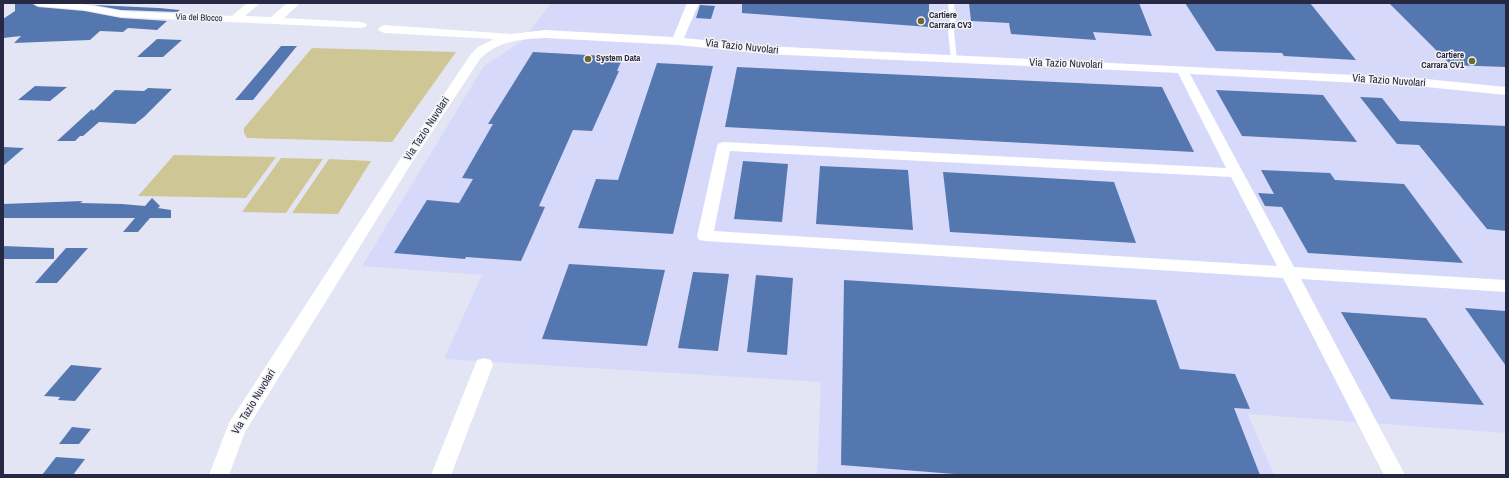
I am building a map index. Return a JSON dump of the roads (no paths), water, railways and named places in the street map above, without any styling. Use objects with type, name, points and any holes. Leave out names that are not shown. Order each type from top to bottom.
[{"type":"street","name":"Via del Blocco","points":[[38,3],[93,5],[135,15],[236,18],[361,25]]},
{"type":"street","points":[[236,18],[254,3]]},
{"type":"street","points":[[275,20],[294,3]]},
{"type":"street","points":[[677,41],[692,3]]},
{"type":"street","points":[[384,29],[514,36]]},
{"type":"street","name":"Via Tazio Nuvolari","points":[[219,475],[236,428],[463,74],[482,50],[514,36],[545,34],[677,41],[765,50],[1416,82],[1506,91]]},
{"type":"street","points":[[1182,70],[1395,475]]},
{"type":"street","points":[[1236,173],[724,146],[705,236],[1506,286]]},
{"type":"street","points":[[441,475],[484,365]]},
{"type":"lane","points":[[951,3],[953,26],[951,31],[954,60]]},
{"type":"place","name":"Cartiere Carrara CV3","points":[[921,21]]},
{"type":"place","name":"System Data","points":[[588,59]]},
{"type":"place","name":"Cartiere Carrara CV1","points":[[1472,61]]}]
